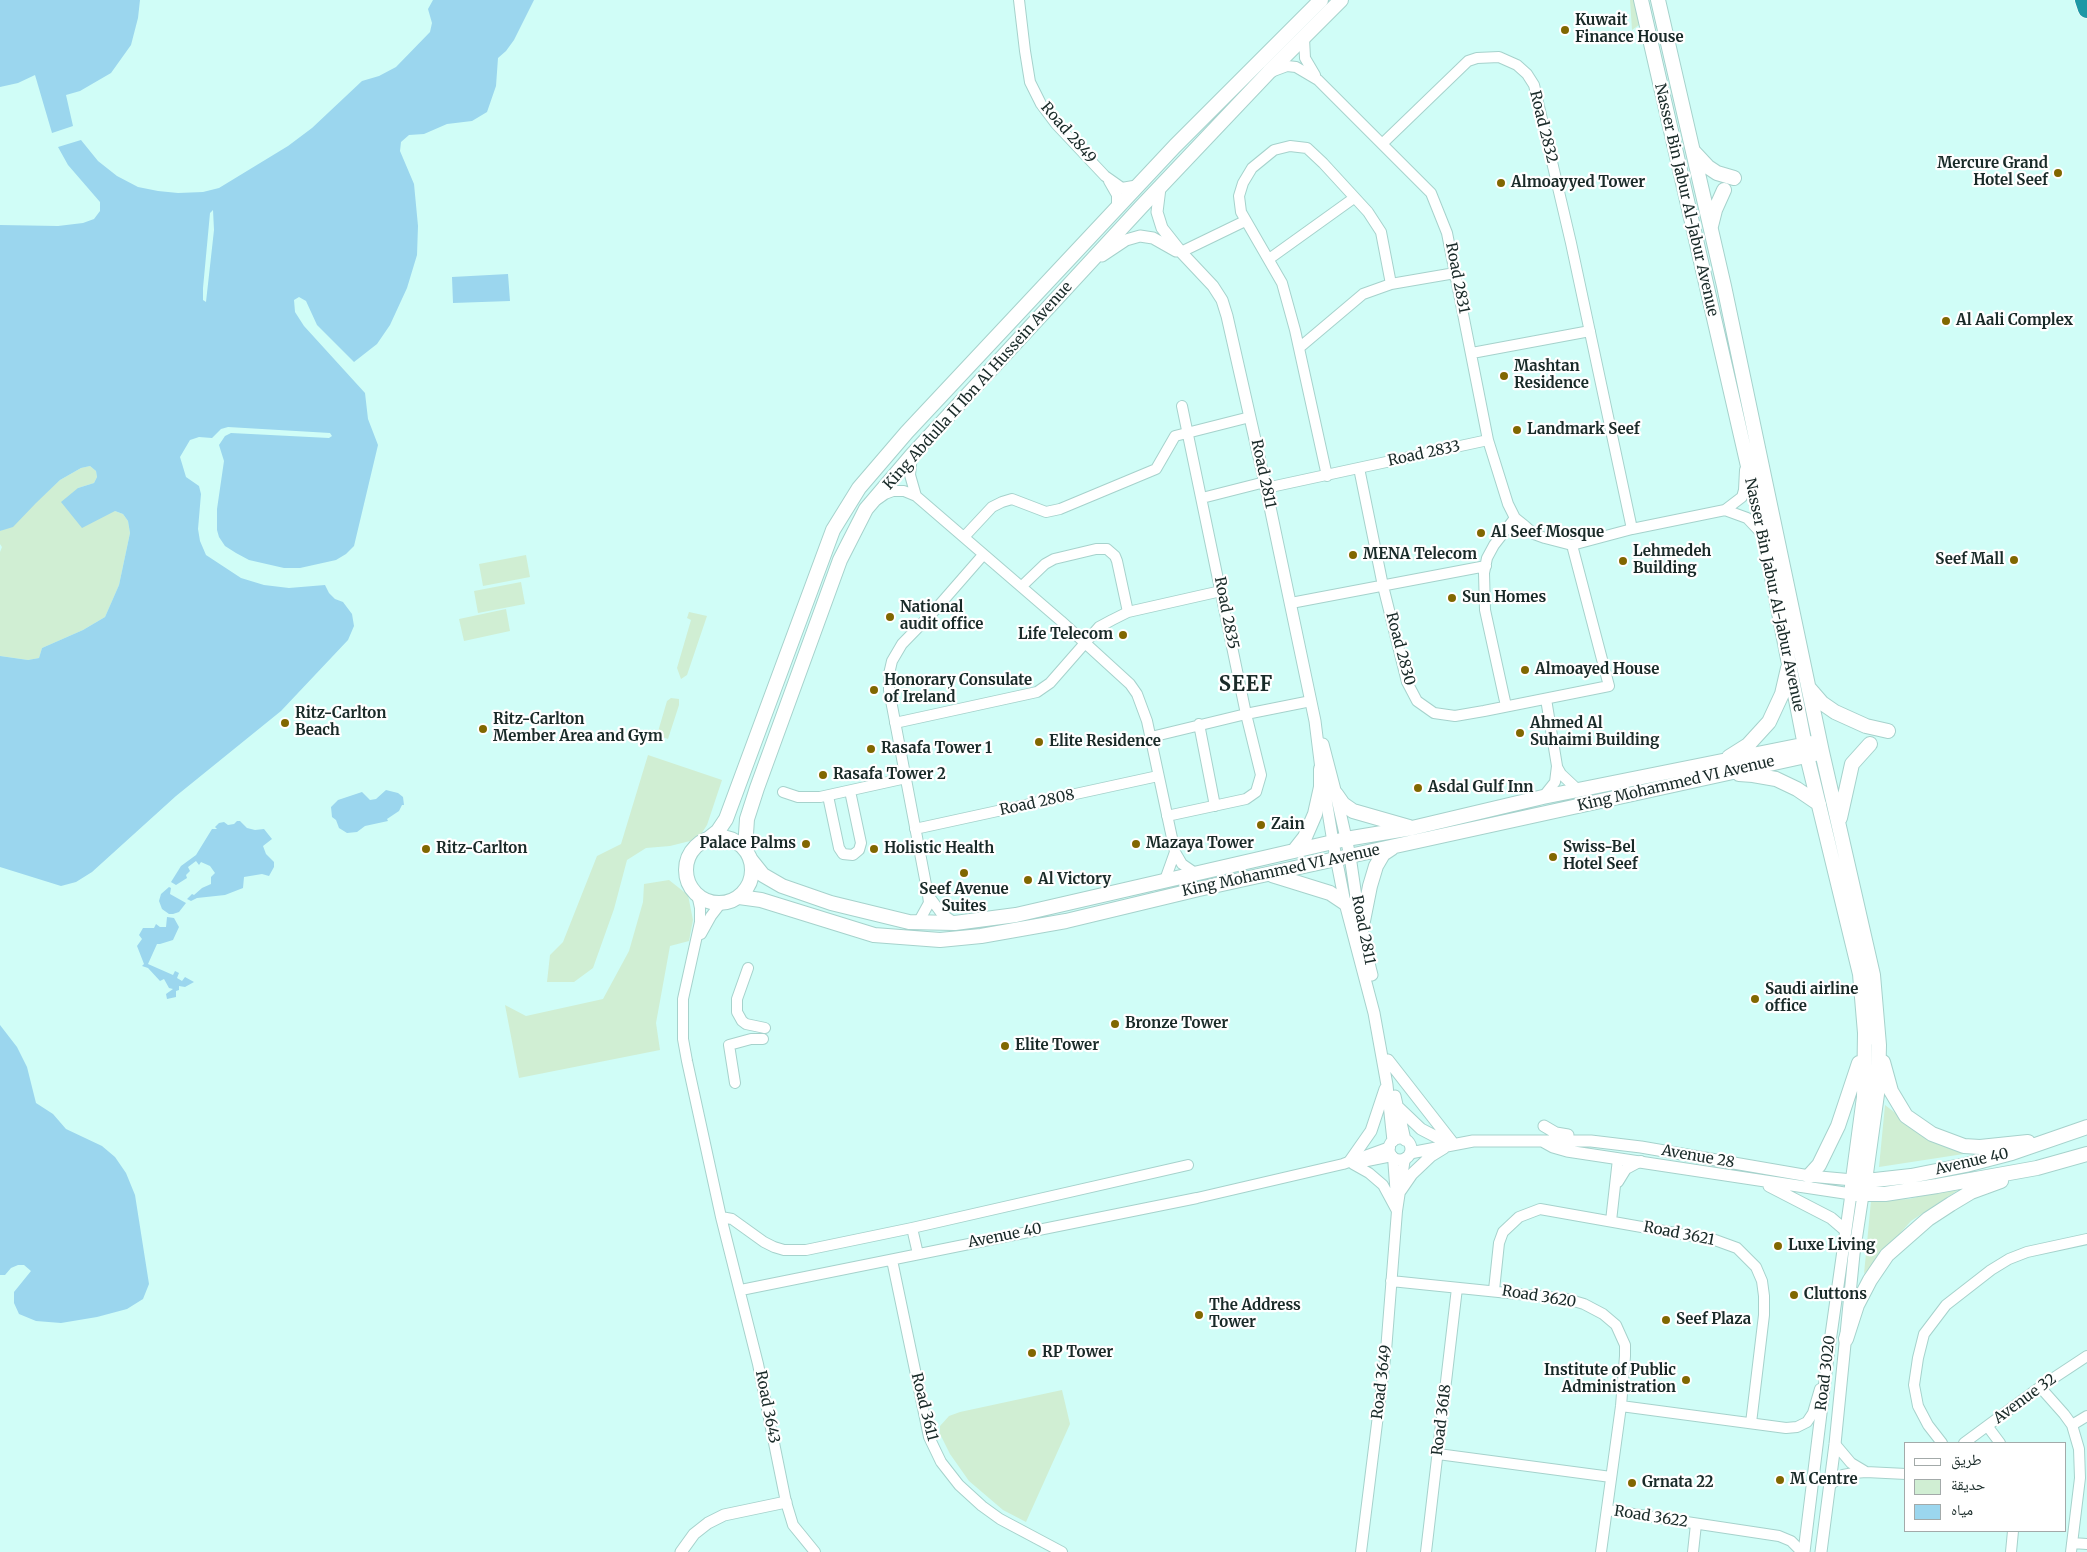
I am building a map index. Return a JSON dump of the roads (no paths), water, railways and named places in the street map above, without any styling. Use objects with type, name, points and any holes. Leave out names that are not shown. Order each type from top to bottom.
[{"type":"highway","points":[[2084,0],[2087,9]]},
{"type":"main road","name":"King Abdulla II Ibn Al Hussein Avenue","points":[[708,839],[718,831],[726,819],[833,530],[846,507],[866,479],[907,432],[1138,185],[1321,0]]},
{"type":"main road","name":"King Abdulla II Ibn Al Hussein Avenue","points":[[748,855],[747,819],[757,788],[840,560],[866,509],[912,455],[1160,188],[1269,72],[1342,0]]},
{"type":"main road","name":"Nasser Bin Jabur Al-Jabur Avenue","points":[[1641,0],[1764,536],[1806,750],[1860,974],[1865,1033],[1864,1097],[1858,1188]]},
{"type":"main road","name":"Nasser Bin Jabur Al-Jabur Avenue","points":[[1658,0],[1759,447],[1838,824],[1869,953],[1877,1007],[1879,1044],[1878,1087],[1858,1188]]},
{"type":"main road","points":[[1693,151],[1708,167],[1717,173],[1734,178]]},
{"type":"main road","points":[[1711,232],[1714,210],[1724,190]]},
{"type":"main road","points":[[1720,768],[1748,745],[1769,722],[1782,694],[1789,662]]},
{"type":"main road","points":[[1809,687],[1822,703],[1835,712],[1866,726],[1888,731]]},
{"type":"main road","points":[[1838,824],[1852,764],[1870,744]]},
{"type":"main road","name":"King Mohammed VI Avenue","points":[[738,897],[761,900],[874,935],[940,940],[981,936],[1066,921],[1190,891],[1393,847],[1720,768],[1821,747]]},
{"type":"main road","points":[[1720,768],[1776,779],[1797,788],[1819,804]]},
{"type":"main road","name":"King Mohammed VI Avenue","points":[[748,855],[763,875],[782,886],[830,903],[918,923],[955,923],[1016,915],[1195,873],[1339,841],[1412,828],[1543,797],[1720,768]]},
{"type":"main road","points":[[1294,851],[1305,837],[1315,814],[1321,787],[1320,769]]},
{"type":"main road","points":[[1336,794],[1353,812],[1412,828]]},
{"type":"main road","points":[[724,837],[739,844],[748,855],[752,870],[750,880],[746,890],[738,897],[722,903],[711,902],[697,894],[689,884],[687,864],[695,847],[708,839],[724,837]]},
{"type":"main road","points":[[1361,931],[1376,866],[1383,854],[1393,847]]},
{"type":"main road","points":[[1269,874],[1330,893],[1345,903]]},
{"type":"main road","points":[[1808,1176],[1819,1166],[1838,1126],[1856,1077],[1865,1033]]},
{"type":"main road","points":[[1879,1044],[1891,1091],[1906,1116],[1932,1134],[1964,1146],[1980,1147],[2056,1139]]},
{"type":"main road","name":"Avenue 40","points":[[1858,1188],[1966,1165],[2012,1153],[2087,1127]]},
{"type":"main road","name":"Avenue 40","points":[[1858,1188],[1885,1194],[1920,1189],[2037,1168],[2087,1154]]},
{"type":"main road","points":[[1846,1339],[1857,1305],[1870,1280],[1887,1256],[1908,1236],[1928,1219],[1971,1192],[2037,1168]]},
{"type":"street","name":"Road 2849","points":[[1019,0],[1030,82],[1035,94],[1056,124],[1105,176],[1117,195],[1117,208]]},
{"type":"street","name":"Road 2831","points":[[1304,38],[1305,58],[1318,80]]},
{"type":"street","name":"Road 2832","points":[[1382,144],[1468,61],[1477,58],[1499,57],[1517,65],[1534,84],[1590,331],[1632,530]]},
{"type":"street","name":"Road 2831","points":[[1269,72],[1287,66],[1296,67],[1318,80],[1431,193],[1448,232],[1488,440],[1508,504],[1515,518],[1534,534],[1572,545],[1726,510]]},
{"type":"street","points":[[1327,476],[1295,330],[1282,283],[1241,212],[1239,196],[1243,183],[1252,168],[1274,150],[1290,146],[1307,148],[1368,212],[1381,232],[1391,284]]},
{"type":"street","name":"Road 2849","points":[[1105,176],[1122,188],[1138,185]]},
{"type":"street","name":"Road 2811","points":[[1160,188],[1157,212],[1162,228],[1184,256],[1213,286],[1222,300],[1266,485],[1315,721],[1336,794],[1339,841]]},
{"type":"street","points":[[1269,259],[1354,198]]},
{"type":"street","points":[[1184,256],[1245,221]]},
{"type":"street","name":"Road 2811","points":[[1077,277],[1112,248],[1126,240],[1140,236],[1153,238],[1184,256]]},
{"type":"street","points":[[1299,348],[1363,294],[1391,284],[1455,273]]},
{"type":"street","points":[[1295,330],[1321,330]]},
{"type":"street","points":[[1472,353],[1590,331]]},
{"type":"street","name":"Road 2835","points":[[1167,816],[1246,799],[1256,792],[1261,774],[1246,714],[1222,591],[1182,406]]},
{"type":"street","points":[[964,537],[984,515],[1002,502],[1012,499],[1046,512],[1060,509],[1156,469],[1175,436],[1250,417]]},
{"type":"street","name":"Road 2833","points":[[1202,498],[1266,485],[1327,476],[1488,440]]},
{"type":"street","points":[[912,455],[910,475],[916,496]]},
{"type":"street","points":[[1726,510],[1742,497],[1746,462]]},
{"type":"street","points":[[1359,468],[1383,586]]},
{"type":"street","points":[[866,509],[884,494],[893,491],[904,491],[916,496],[983,555],[1022,586],[1130,684],[1137,694],[1151,737],[1175,852],[1182,864],[1195,873]]},
{"type":"street","points":[[1726,510],[1747,518],[1764,536]]},
{"type":"street","points":[[1506,706],[1485,610],[1484,573],[1494,545],[1515,518]]},
{"type":"street","name":"Road 2830","points":[[1383,586],[1407,682],[1417,701],[1434,713],[1455,716],[1608,686],[1572,545]]},
{"type":"street","points":[[1022,586],[1045,564],[1054,559],[1096,549],[1107,549],[1115,556],[1117,561],[1128,612]]},
{"type":"street","points":[[918,923],[929,902],[888,682],[892,662],[902,644],[935,610],[983,555]]},
{"type":"street","points":[[1291,603],[1486,566]]},
{"type":"street","points":[[895,723],[1037,692],[1050,683],[1099,627],[1128,612],[1222,591]]},
{"type":"street","points":[[1543,797],[1555,782],[1557,766],[1546,699]]},
{"type":"street","points":[[1151,737],[1199,724],[1311,701]]},
{"type":"street","name":"Road 2811","points":[[1315,721],[1320,769],[1376,993],[1397,1106],[1408,1149]]},
{"type":"street","points":[[1199,724],[1215,806]]},
{"type":"street","points":[[1557,766],[1561,774],[1578,790]]},
{"type":"street","name":"Road 2808","points":[[915,829],[1158,776]]},
{"type":"street","points":[[783,792],[805,798],[828,796],[906,778]]},
{"type":"street","points":[[828,796],[839,848],[843,854],[853,855],[859,850],[861,843],[850,791]]},
{"type":"street","points":[[1165,880],[1175,852]]},
{"type":"street","name":"Road 2811","points":[[1343,858],[1345,903],[1374,1013],[1387,1085],[1392,1150]]},
{"type":"street","points":[[697,894],[700,922],[684,999],[684,1040],[687,1061],[740,1290]]},
{"type":"street","points":[[928,895],[942,914],[955,923]]},
{"type":"street","points":[[691,958],[706,923],[722,903]]},
{"type":"street","points":[[735,1083],[728,1045],[751,1039],[764,1033],[742,1021],[737,1012],[737,999],[748,968]]},
{"type":"street","points":[[1388,1060],[1451,1143]]},
{"type":"street","points":[[1387,1085],[1371,1131],[1349,1163],[1369,1173],[1383,1185],[1397,1211]]},
{"type":"street","points":[[1397,1106],[1421,1129],[1451,1143]]},
{"type":"street","points":[[1544,1126],[1556,1133],[1591,1141]]},
{"type":"street","points":[[1399,1138],[1408,1149],[1401,1160],[1392,1150],[1399,1138]]},
{"type":"street","name":"Avenue 28","points":[[1408,1149],[1473,1141],[1591,1141],[1641,1147],[1808,1176],[1858,1188]]},
{"type":"street","name":"Avenue 28","points":[[1544,1142],[1560,1149],[1758,1181],[1858,1188]]},
{"type":"street","points":[[1401,1190],[1412,1174],[1431,1156],[1451,1143]]},
{"type":"street","points":[[1611,1220],[1618,1159],[1641,1147]]},
{"type":"street","name":"Road 3649","points":[[1361,1552],[1386,1351],[1397,1211],[1408,1149]]},
{"type":"street","name":"Avenue 40","points":[[740,1290],[1198,1198],[1349,1163],[1392,1150]]},
{"type":"street","name":"Road 3649","points":[[1392,1150],[1397,1211]]},
{"type":"street","points":[[1616,1188],[1626,1169],[1641,1161]]},
{"type":"street","name":"Avenue 40","points":[[722,1217],[732,1220],[768,1245],[795,1251],[912,1228],[1188,1165]]},
{"type":"street","points":[[1758,1181],[1831,1218],[1845,1230]]},
{"type":"street","name":"Road 3020","points":[[1803,1552],[1845,1230],[1858,1188]]},
{"type":"street","name":"Road 3020","points":[[1821,1552],[1846,1339],[1858,1188]]},
{"type":"street","name":"Road 3621","points":[[1494,1290],[1499,1243],[1503,1232],[1519,1217],[1540,1209],[1611,1220],[1726,1243],[1737,1248],[1756,1267],[1763,1289],[1764,1315],[1751,1423]]},
{"type":"street","points":[[912,1228],[918,1254]]},
{"type":"street","points":[[1941,1442],[1928,1425],[1918,1406],[1914,1385],[1924,1334],[1946,1305],[1991,1270],[2009,1259],[2027,1252],[2087,1239]]},
{"type":"street","name":"Road 3611","points":[[892,1260],[930,1437],[942,1462],[959,1485],[986,1510],[1062,1552]]},
{"type":"street","name":"Road 3620","points":[[1391,1281],[1494,1290],[1567,1299],[1584,1304],[1604,1314],[1616,1325],[1625,1345],[1621,1406],[1601,1552]]},
{"type":"street","name":"Road 3618","points":[[1426,1552],[1458,1288]]},
{"type":"street","name":"Road 3643","points":[[740,1290],[758,1364],[786,1502],[793,1525],[815,1552]]},
{"type":"street","points":[[1621,1406],[1786,1428],[1797,1427],[1807,1422],[1813,1413],[1828,1356]]},
{"type":"street","name":"Avenue 32","points":[[1965,1442],[2040,1387],[2087,1356]]},
{"type":"street","points":[[2040,1387],[2072,1425],[2079,1449],[2083,1478],[2072,1547],[2087,1544]]},
{"type":"street","points":[[2072,1425],[2087,1416]]},
{"type":"street","points":[[1988,1426],[1999,1442]]},
{"type":"street","points":[[1835,1444],[1851,1463],[1866,1472]]},
{"type":"street","points":[[1438,1454],[1611,1477]]},
{"type":"street","points":[[1830,1485],[1843,1475],[1866,1472],[1904,1474]]},
{"type":"street","points":[[681,1552],[694,1534],[708,1523],[724,1515],[786,1502]]},
{"type":"street","name":"Road 3622","points":[[1607,1510],[1779,1536],[1791,1541],[1803,1552]]},
{"type":"street","name":"Road 3622","points":[[1692,1552],[1696,1524]]},
{"type":"street","points":[[2011,1552],[2013,1532]]},
{"type":"water","points":[[0,0],[140,0],[138,18],[131,45],[111,73],[80,91],[66,95],[73,126],[52,133],[35,75],[18,83],[0,87]]},
{"type":"water","points":[[433,0],[534,0],[514,40],[498,58],[496,86],[487,112],[472,121],[447,124],[424,134],[409,135],[401,142],[400,151],[414,184],[418,226],[417,255],[407,288],[390,325],[377,344],[354,362],[317,325],[306,301],[299,297],[294,300],[295,312],[304,326],[365,393],[368,419],[378,445],[354,546],[336,560],[300,568],[284,568],[249,560],[236,553],[225,546],[217,530],[217,509],[224,461],[219,445],[225,436],[231,433],[329,438],[332,436],[330,433],[228,427],[221,429],[212,438],[199,437],[190,440],[180,457],[186,477],[199,486],[201,494],[198,529],[200,541],[206,555],[241,578],[264,585],[289,588],[325,585],[329,593],[335,599],[343,602],[352,614],[354,626],[348,640],[281,711],[176,796],[92,872],[76,882],[61,886],[0,867],[0,656],[28,660],[39,658],[42,648],[83,630],[105,617],[119,585],[130,533],[128,521],[123,514],[115,511],[82,528],[61,502],[78,488],[94,483],[97,477],[96,471],[90,466],[81,468],[60,480],[13,527],[0,531],[0,225],[58,226],[83,223],[94,219],[100,211],[100,202],[68,165],[58,147],[81,140],[98,161],[117,176],[138,187],[178,193],[203,192],[219,188],[288,146],[312,128],[362,81],[379,76],[396,67],[430,32],[432,23],[428,9]],"holes":[[[213,210],[214,230],[206,302],[203,300],[203,288],[210,213]]]},
{"type":"water","points":[[508,274],[510,301],[453,303],[452,277]]},
{"type":"water","points":[[386,790],[398,793],[403,797],[404,805],[387,819],[388,821],[365,826],[357,832],[347,833],[339,828],[336,820],[332,817],[331,807],[338,800],[362,792],[370,800],[376,799]]},
{"type":"water","points":[[240,821],[247,828],[255,830],[264,829],[272,839],[263,846],[266,854],[274,862],[274,867],[269,876],[262,874],[244,877],[243,888],[225,895],[197,898],[191,901],[187,899],[192,894],[194,895],[202,888],[211,884],[211,877],[215,873],[210,866],[201,862],[199,865],[196,861],[188,867],[190,871],[186,875],[187,878],[176,885],[171,882],[181,866],[196,855],[212,829],[217,829],[215,827],[219,823],[224,822],[228,825],[234,824]]},
{"type":"water","points":[[169,887],[171,888],[170,894],[186,903],[179,912],[173,914],[169,914],[162,909],[159,901],[161,894]]},
{"type":"water","points":[[167,917],[174,918],[179,927],[173,940],[157,944],[148,964],[173,975],[175,971],[179,973],[177,978],[182,981],[185,977],[194,982],[185,987],[179,986],[179,990],[176,991],[176,997],[167,999],[166,994],[173,989],[169,988],[164,979],[160,981],[148,968],[142,966],[144,964],[137,946],[142,939],[139,935],[143,928],[154,928],[156,924],[160,927],[166,927]]},
{"type":"water","points":[[0,1025],[17,1047],[27,1067],[36,1103],[53,1114],[66,1129],[102,1146],[115,1157],[126,1173],[135,1195],[149,1284],[143,1299],[127,1309],[97,1317],[61,1323],[36,1321],[19,1314],[14,1303],[14,1292],[31,1271],[24,1265],[18,1265],[11,1268],[5,1275],[0,1275]]},
{"type":"place","name":"Kuwait Finance House","points":[[1565,30]]},
{"type":"place","name":"Mercure Grand Hotel Seef","points":[[2058,173]]},
{"type":"place","name":"Almoayyed Tower","points":[[1501,183]]},
{"type":"place","name":"Al Aali Complex","points":[[1946,321]]},
{"type":"place","name":"Mashtan Residence","points":[[1504,376]]},
{"type":"place","name":"Landmark Seef","points":[[1517,430]]},
{"type":"place","name":"Al Seef Mosque","points":[[1481,533]]},
{"type":"place","name":"MENA Telecom","points":[[1353,555]]},
{"type":"place","name":"Seef Mall","points":[[2014,560]]},
{"type":"place","name":"Lehmedeh Building","points":[[1623,561]]},
{"type":"place","name":"Sun Homes","points":[[1452,598]]},
{"type":"place","name":"National audit office","points":[[890,617]]},
{"type":"place","name":"Life Telecom","points":[[1123,635]]},
{"type":"place","name":"Almoayed House","points":[[1525,670]]},
{"type":"place","name":"Honorary Consulate of Ireland","points":[[874,690]]},
{"type":"place","name":"Ritz-Carlton Beach","points":[[285,723]]},
{"type":"place","name":"Ritz-Carlton Member Area and Gym","points":[[483,729]]},
{"type":"place","name":"Ahmed Al Suhaimi Building","points":[[1520,733]]},
{"type":"place","name":"Elite Residence","points":[[1039,742]]},
{"type":"place","name":"Rasafa Tower 1","points":[[871,749]]},
{"type":"place","name":"Rasafa Tower 2","points":[[823,775]]},
{"type":"place","name":"Asdal Gulf Inn","points":[[1418,788]]},
{"type":"place","name":"Zain","points":[[1261,825]]},
{"type":"place","name":"Palace Palms","points":[[806,844]]},
{"type":"place","name":"Mazaya Tower","points":[[1136,844]]},
{"type":"place","name":"Ritz-Carlton","points":[[426,849]]},
{"type":"place","name":"Holistic Health","points":[[874,849]]},
{"type":"place","name":"Swiss-Bel Hotel Seef","points":[[1553,857]]},
{"type":"place","name":"Seef Avenue Suites","points":[[964,873]]},
{"type":"place","name":"Al Victory","points":[[1028,880]]},
{"type":"place","name":"Saudi airline office","points":[[1755,999]]},
{"type":"place","name":"Bronze Tower","points":[[1115,1024]]},
{"type":"place","name":"Elite Tower","points":[[1005,1046]]},
{"type":"place","name":"Luxe Living","points":[[1778,1246]]},
{"type":"place","name":"Cluttons","points":[[1794,1295]]},
{"type":"place","name":"The Address Tower","points":[[1199,1315]]},
{"type":"place","name":"Seef Plaza","points":[[1666,1320]]},
{"type":"place","name":"RP Tower","points":[[1032,1353]]},
{"type":"place","name":"Institute of Public Administration","points":[[1686,1380]]},
{"type":"place","name":"M Centre","points":[[1780,1480]]},
{"type":"place","name":"Grnata 22","points":[[1632,1483]]},
{"type":"district","name":"SEEF","points":[[1246,685]]}]
